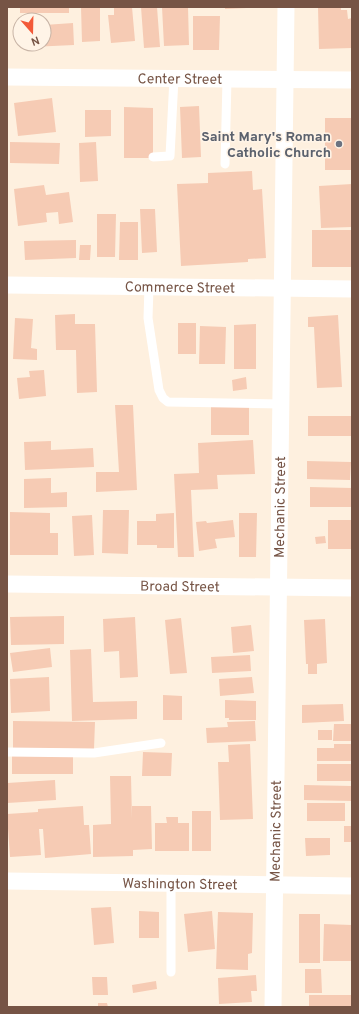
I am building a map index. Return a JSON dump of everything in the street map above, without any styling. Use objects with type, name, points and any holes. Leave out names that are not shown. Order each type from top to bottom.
[{"type":"street","name":"Mechanic Street","points":[[273,1007],[286,7]]},
{"type":"street","name":"Center Street","points":[[7,77],[352,80]]},
{"type":"street","name":"Commerce Street","points":[[7,285],[352,289]]},
{"type":"street","name":"Broad Street","points":[[7,584],[352,588]]},
{"type":"street","name":"Washington Street","points":[[7,881],[352,886]]},
{"type":"lane","points":[[153,157],[170,156],[174,78]]},
{"type":"lane","points":[[225,164],[228,79]]},
{"type":"lane","points":[[149,287],[148,318],[159,390],[163,398],[168,402],[280,404]]},
{"type":"lane","points":[[7,752],[94,753],[161,743]]},
{"type":"lane","points":[[171,883],[171,972]]},
{"type":"building","points":[[20,7],[69,7],[69,13],[20,12]]},
{"type":"building","points":[[81,7],[100,7],[100,41],[82,42]]},
{"type":"building","points":[[114,7],[132,7],[135,41],[111,43],[108,15],[114,15]]},
{"type":"building","points":[[141,7],[157,7],[160,47],[144,48]]},
{"type":"building","points":[[162,7],[188,7],[189,45],[164,46]]},
{"type":"building","points":[[225,7],[247,7],[247,8],[225,9]]},
{"type":"building","points":[[318,7],[341,7],[341,10],[347,10],[348,19],[352,18],[352,48],[319,49]]},
{"type":"building","points":[[193,16],[220,16],[219,50],[193,50]]},
{"type":"building","points":[[73,23],[74,45],[52,46],[52,24]]},
{"type":"building","points":[[52,98],[56,132],[18,136],[14,103]]},
{"type":"building","points":[[199,106],[201,157],[182,158],[180,107]]},
{"type":"building","points":[[124,107],[153,108],[153,158],[124,158]]},
{"type":"building","points":[[85,110],[111,110],[111,136],[85,137]]},
{"type":"building","name":"Saint Mary's Roman Catholic Church","points":[[325,118],[352,118],[352,170],[325,170]]},
{"type":"building","points":[[10,142],[60,143],[59,164],[10,163]]},
{"type":"building","points":[[96,142],[98,181],[80,182],[79,143]]},
{"type":"building","points":[[252,171],[253,190],[262,189],[266,258],[248,259],[248,262],[181,266],[177,184],[208,183],[208,173]]},
{"type":"building","points":[[352,184],[352,227],[321,228],[319,186]]},
{"type":"building","points":[[44,185],[46,195],[69,192],[73,222],[59,224],[58,212],[46,213],[47,222],[18,226],[14,189]]},
{"type":"building","points":[[140,209],[155,209],[157,252],[142,253]]},
{"type":"building","points":[[97,214],[116,214],[115,257],[97,257]]},
{"type":"building","points":[[120,222],[138,222],[138,260],[119,260]]},
{"type":"building","points":[[312,230],[352,230],[352,267],[312,267]]},
{"type":"building","points":[[76,240],[76,258],[25,260],[24,241]]},
{"type":"building","points":[[80,245],[91,245],[90,260],[79,260]]},
{"type":"building","points":[[75,314],[75,324],[95,324],[97,392],[77,393],[76,350],[56,350],[55,315]]},
{"type":"building","points":[[338,315],[342,387],[317,388],[314,327],[308,327],[308,317]]},
{"type":"building","points":[[15,318],[33,319],[31,348],[37,349],[37,360],[13,359]]},
{"type":"building","points":[[178,323],[196,323],[196,354],[178,354]]},
{"type":"building","points":[[256,324],[256,369],[234,369],[234,325]]},
{"type":"building","points":[[200,326],[226,327],[225,364],[199,364]]},
{"type":"building","points":[[44,370],[46,396],[19,399],[17,378],[30,377],[29,371]]},
{"type":"building","points":[[246,377],[247,389],[233,391],[232,380]]},
{"type":"building","points":[[115,405],[133,405],[137,490],[96,492],[96,472],[119,472]]},
{"type":"building","points":[[211,407],[249,407],[249,435],[211,435]]},
{"type":"building","points":[[308,416],[352,416],[352,436],[308,436]]},
{"type":"building","points":[[253,440],[255,474],[217,475],[218,489],[191,490],[194,557],[178,557],[174,474],[199,473],[198,443]]},
{"type":"building","points":[[51,441],[51,450],[93,448],[94,467],[25,470],[24,442]]},
{"type":"building","points":[[307,461],[351,462],[350,480],[307,479]]},
{"type":"building","points":[[51,478],[51,493],[67,492],[67,507],[24,508],[24,479]]},
{"type":"building","points":[[310,487],[352,488],[352,507],[310,507]]},
{"type":"building","points":[[103,510],[129,510],[128,554],[102,553]]},
{"type":"building","points":[[10,512],[50,513],[50,533],[58,533],[58,555],[10,555]]},
{"type":"building","points":[[174,513],[174,548],[157,548],[157,545],[137,545],[137,521],[156,521],[156,514]]},
{"type":"building","points":[[239,513],[257,513],[256,557],[239,557]]},
{"type":"building","points":[[92,515],[94,555],[74,556],[72,516]]},
{"type":"building","points":[[233,520],[235,537],[215,539],[217,548],[199,551],[196,522],[206,521],[207,523]]},
{"type":"building","points":[[328,520],[352,520],[352,549],[328,549]]},
{"type":"building","points":[[325,536],[326,543],[316,544],[315,537]]},
{"type":"building","points":[[64,616],[64,644],[11,645],[10,617]]},
{"type":"building","points":[[135,617],[138,677],[120,678],[119,651],[104,652],[103,619]]},
{"type":"building","points":[[181,618],[187,673],[170,674],[165,620]]},
{"type":"building","points":[[325,619],[327,663],[317,664],[317,674],[308,674],[308,664],[306,664],[304,620]]},
{"type":"building","points":[[251,625],[254,651],[233,653],[231,627]]},
{"type":"building","points":[[50,648],[52,667],[13,672],[10,653]]},
{"type":"building","points":[[91,649],[93,702],[137,701],[137,719],[72,721],[70,650]]},
{"type":"building","points":[[250,655],[251,671],[212,673],[211,657]]},
{"type":"building","points":[[49,677],[50,711],[11,713],[10,679]]},
{"type":"building","points":[[252,677],[254,693],[220,696],[219,679]]},
{"type":"building","points":[[163,695],[182,696],[182,720],[163,720]]},
{"type":"building","points":[[225,700],[256,701],[256,720],[229,720],[229,718],[225,718]]},
{"type":"building","points":[[343,704],[344,721],[302,723],[302,705]]},
{"type":"building","points":[[13,721],[95,722],[94,749],[13,748]]},
{"type":"building","points":[[255,721],[256,741],[207,743],[206,728],[228,727],[227,722]]},
{"type":"building","points":[[334,724],[352,724],[352,741],[333,741]]},
{"type":"building","points":[[318,730],[332,730],[332,740],[318,740]]},
{"type":"building","points":[[250,744],[253,819],[220,820],[218,762],[229,762],[228,745]]},
{"type":"building","points":[[334,744],[352,744],[352,761],[317,761],[317,748],[334,748]]},
{"type":"building","points":[[143,752],[172,753],[171,776],[142,776]]},
{"type":"building","points":[[12,754],[73,754],[73,774],[12,774]]},
{"type":"building","points":[[317,764],[352,764],[352,781],[317,781]]},
{"type":"building","points":[[110,776],[131,776],[132,819],[132,806],[151,806],[152,849],[133,850],[133,856],[93,857],[93,825],[111,824]]},
{"type":"building","points":[[55,780],[56,800],[7,803],[7,783]]},
{"type":"building","points":[[304,785],[352,786],[352,801],[304,800]]},
{"type":"building","points":[[307,803],[345,803],[345,821],[307,821]]},
{"type":"building","points":[[83,806],[84,825],[89,825],[91,854],[45,858],[43,829],[39,829],[41,855],[10,857],[7,814],[38,812],[38,809]]},
{"type":"building","points":[[192,811],[211,811],[211,851],[192,851]]},
{"type":"building","points":[[166,817],[178,817],[178,823],[189,823],[189,851],[155,851],[155,823],[167,823]]},
{"type":"building","points":[[344,826],[352,826],[352,842],[344,842]]},
{"type":"building","points":[[305,838],[330,838],[330,855],[306,856]]},
{"type":"building","points":[[111,907],[114,943],[94,945],[91,908]]},
{"type":"building","points":[[139,911],[159,912],[159,938],[139,938]]},
{"type":"building","points":[[212,911],[215,949],[188,952],[184,914]]},
{"type":"building","points":[[218,912],[253,913],[252,953],[248,954],[248,970],[216,969]]},
{"type":"building","points":[[299,914],[320,914],[320,963],[299,963]]},
{"type":"building","points":[[324,924],[352,925],[352,961],[323,961]]},
{"type":"building","points":[[305,969],[321,969],[322,993],[305,993]]},
{"type":"building","points":[[256,975],[257,991],[251,991],[252,1002],[219,1004],[218,978]]},
{"type":"building","points":[[92,977],[107,977],[108,995],[93,995]]},
{"type":"building","points":[[156,981],[157,989],[133,993],[132,985]]},
{"type":"building","points":[[309,995],[352,995],[352,1007],[309,1007]]},
{"type":"building","points":[[98,1003],[107,1003],[108,1007],[98,1007]]},
{"type":"place","name":"Saint Mary's Roman Catholic Church","points":[[339,144]]}]
